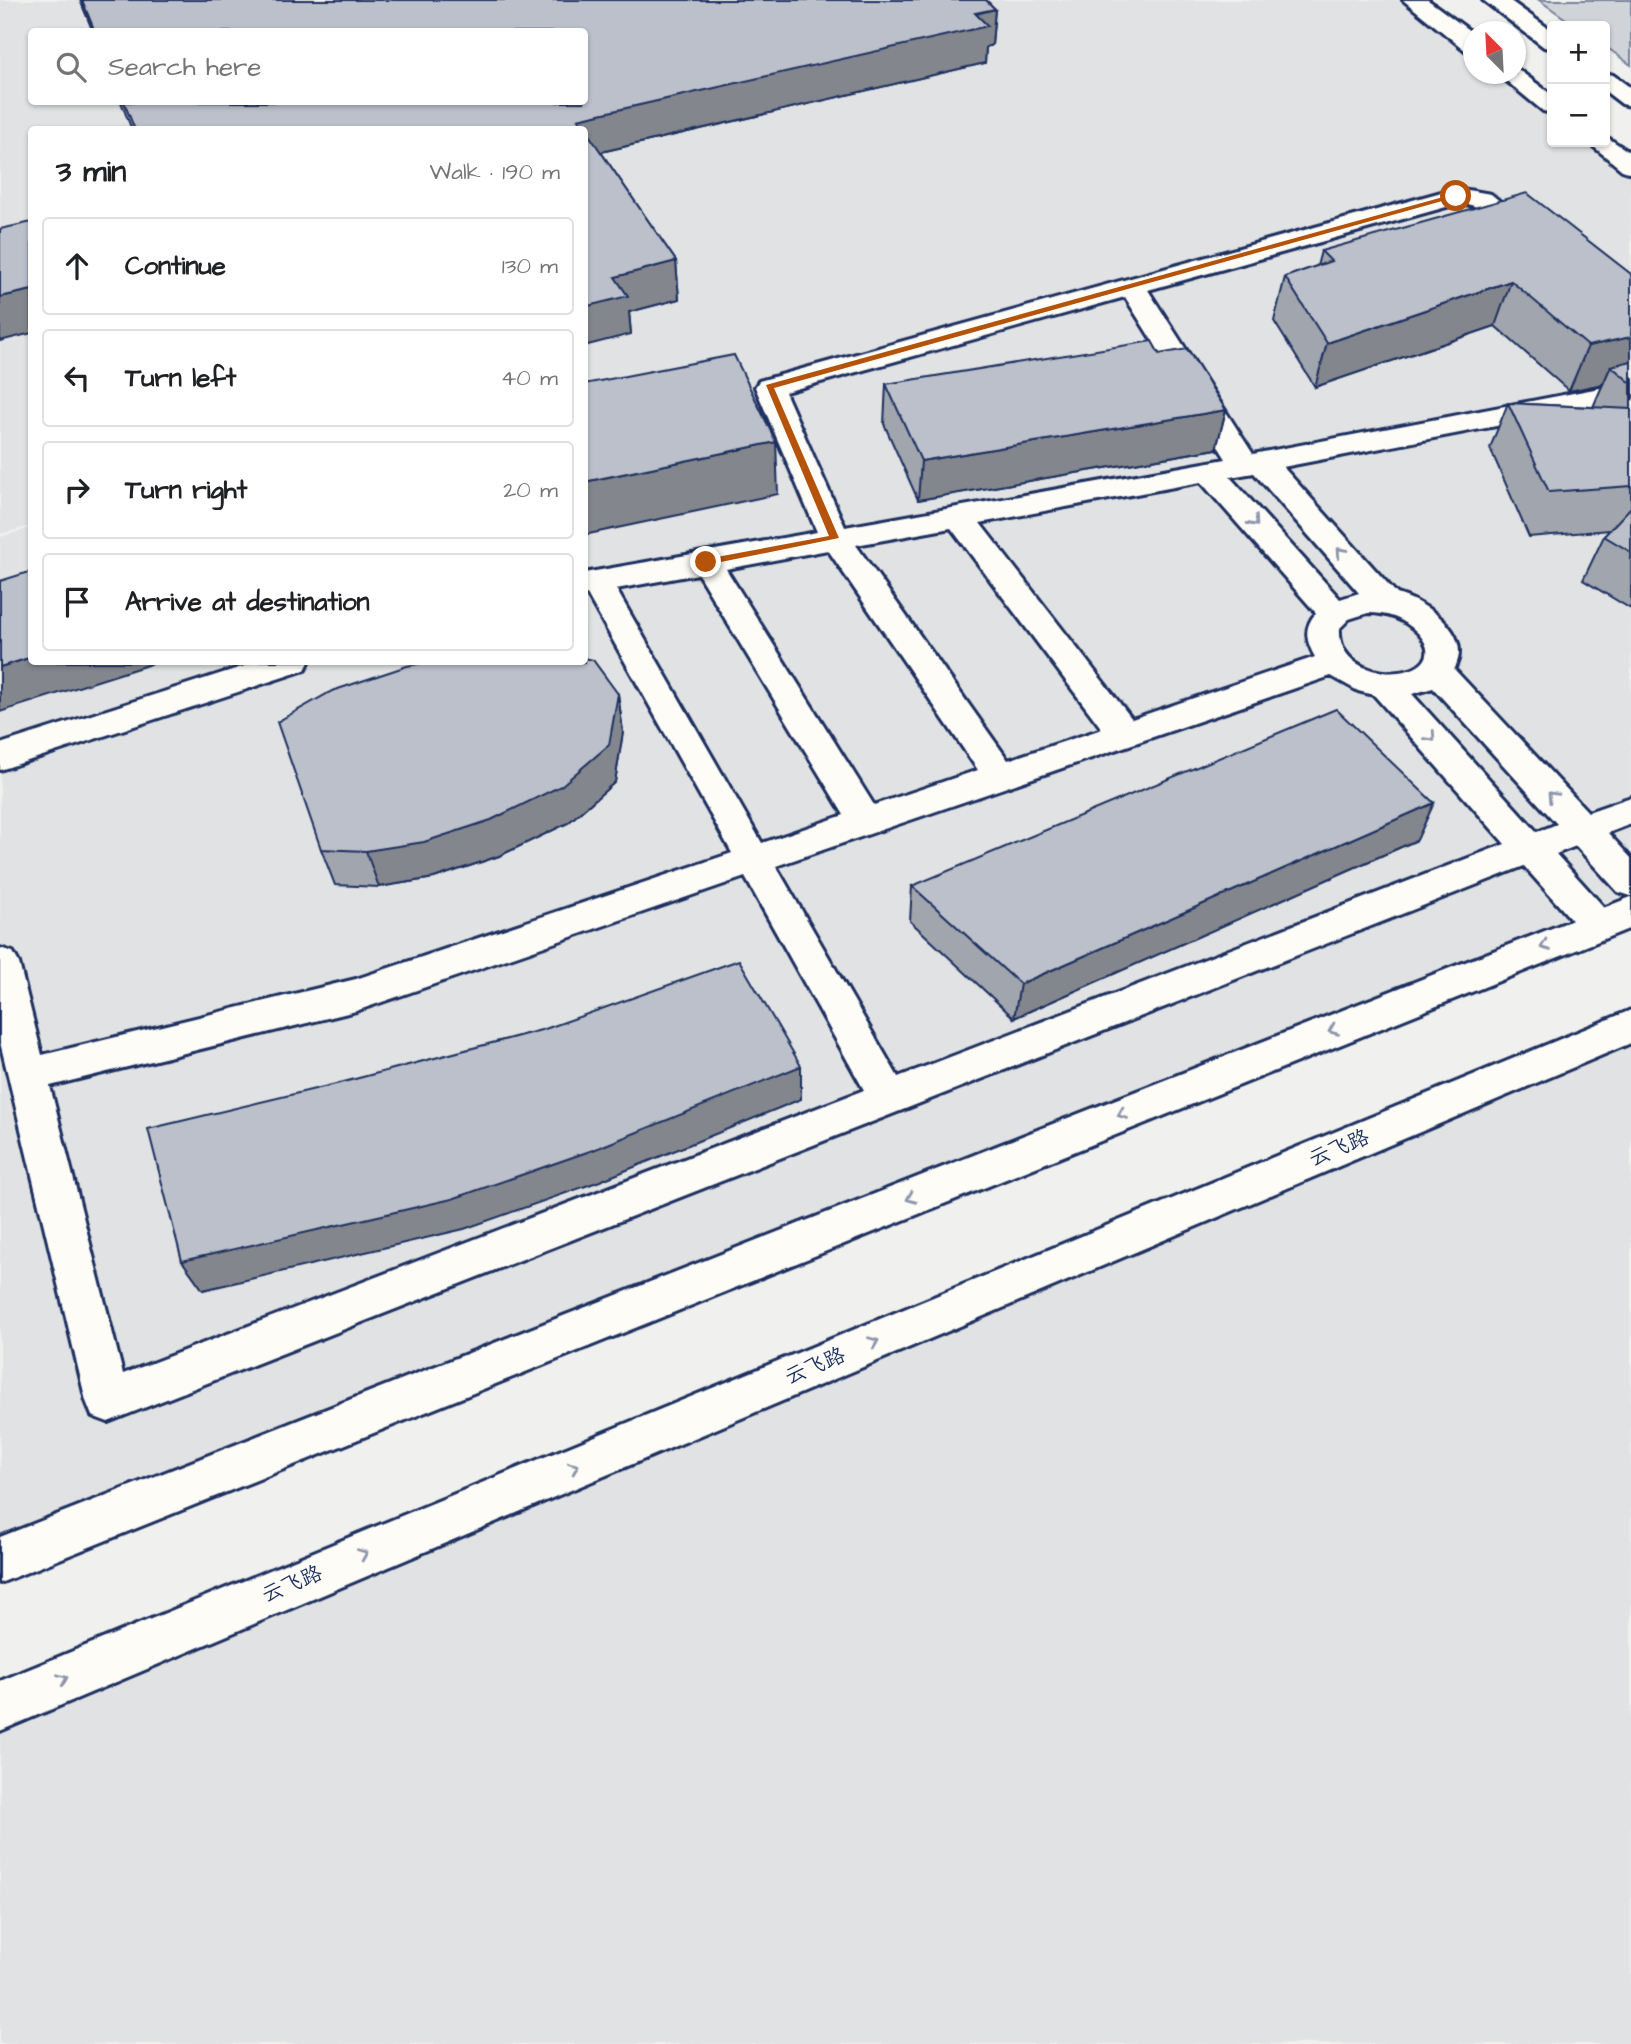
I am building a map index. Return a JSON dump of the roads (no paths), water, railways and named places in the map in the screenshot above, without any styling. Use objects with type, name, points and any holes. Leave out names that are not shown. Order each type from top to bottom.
[{"type":"street","points":[[1414,0],[1463,38]]},
{"type":"street","points":[[1494,0],[1547,38]]},
{"type":"street","points":[[1523,84],[1547,102]]},
{"type":"street","points":[[1610,84],[1631,99]]},
{"type":"street","points":[[1607,147],[1631,165]]},
{"type":"street","points":[[1000,776],[835,538],[769,387],[1456,196],[1482,199],[1546,250]]},
{"type":"street","points":[[1132,286],[1253,463],[1386,603]]},
{"type":"street","points":[[889,1098],[590,583],[1253,463],[1611,395],[1631,388]]},
{"type":"street","points":[[1208,471],[1333,612]]},
{"type":"street","points":[[958,516],[1124,733]]},
{"type":"street","points":[[706,562],[866,821]]},
{"type":"street","points":[[1386,603],[1415,613],[1436,630],[1443,644],[1443,658],[1436,670],[1423,680],[1406,685],[1386,686],[1347,674],[1333,663],[1324,649],[1321,636],[1324,623],[1333,612],[1348,605],[1386,603]]},
{"type":"street","points":[[28,1075],[356,995],[1333,663]]},
{"type":"street","points":[[0,757],[284,665]]},
{"type":"street","points":[[1436,670],[1631,882]]},
{"type":"street","points":[[0,1560],[1615,918],[1531,849],[1386,686]]},
{"type":"street","points":[[0,963],[108,1401],[1631,810]]},
{"type":"street","name":"云飞路","points":[[0,1706],[1631,1026]]}]
